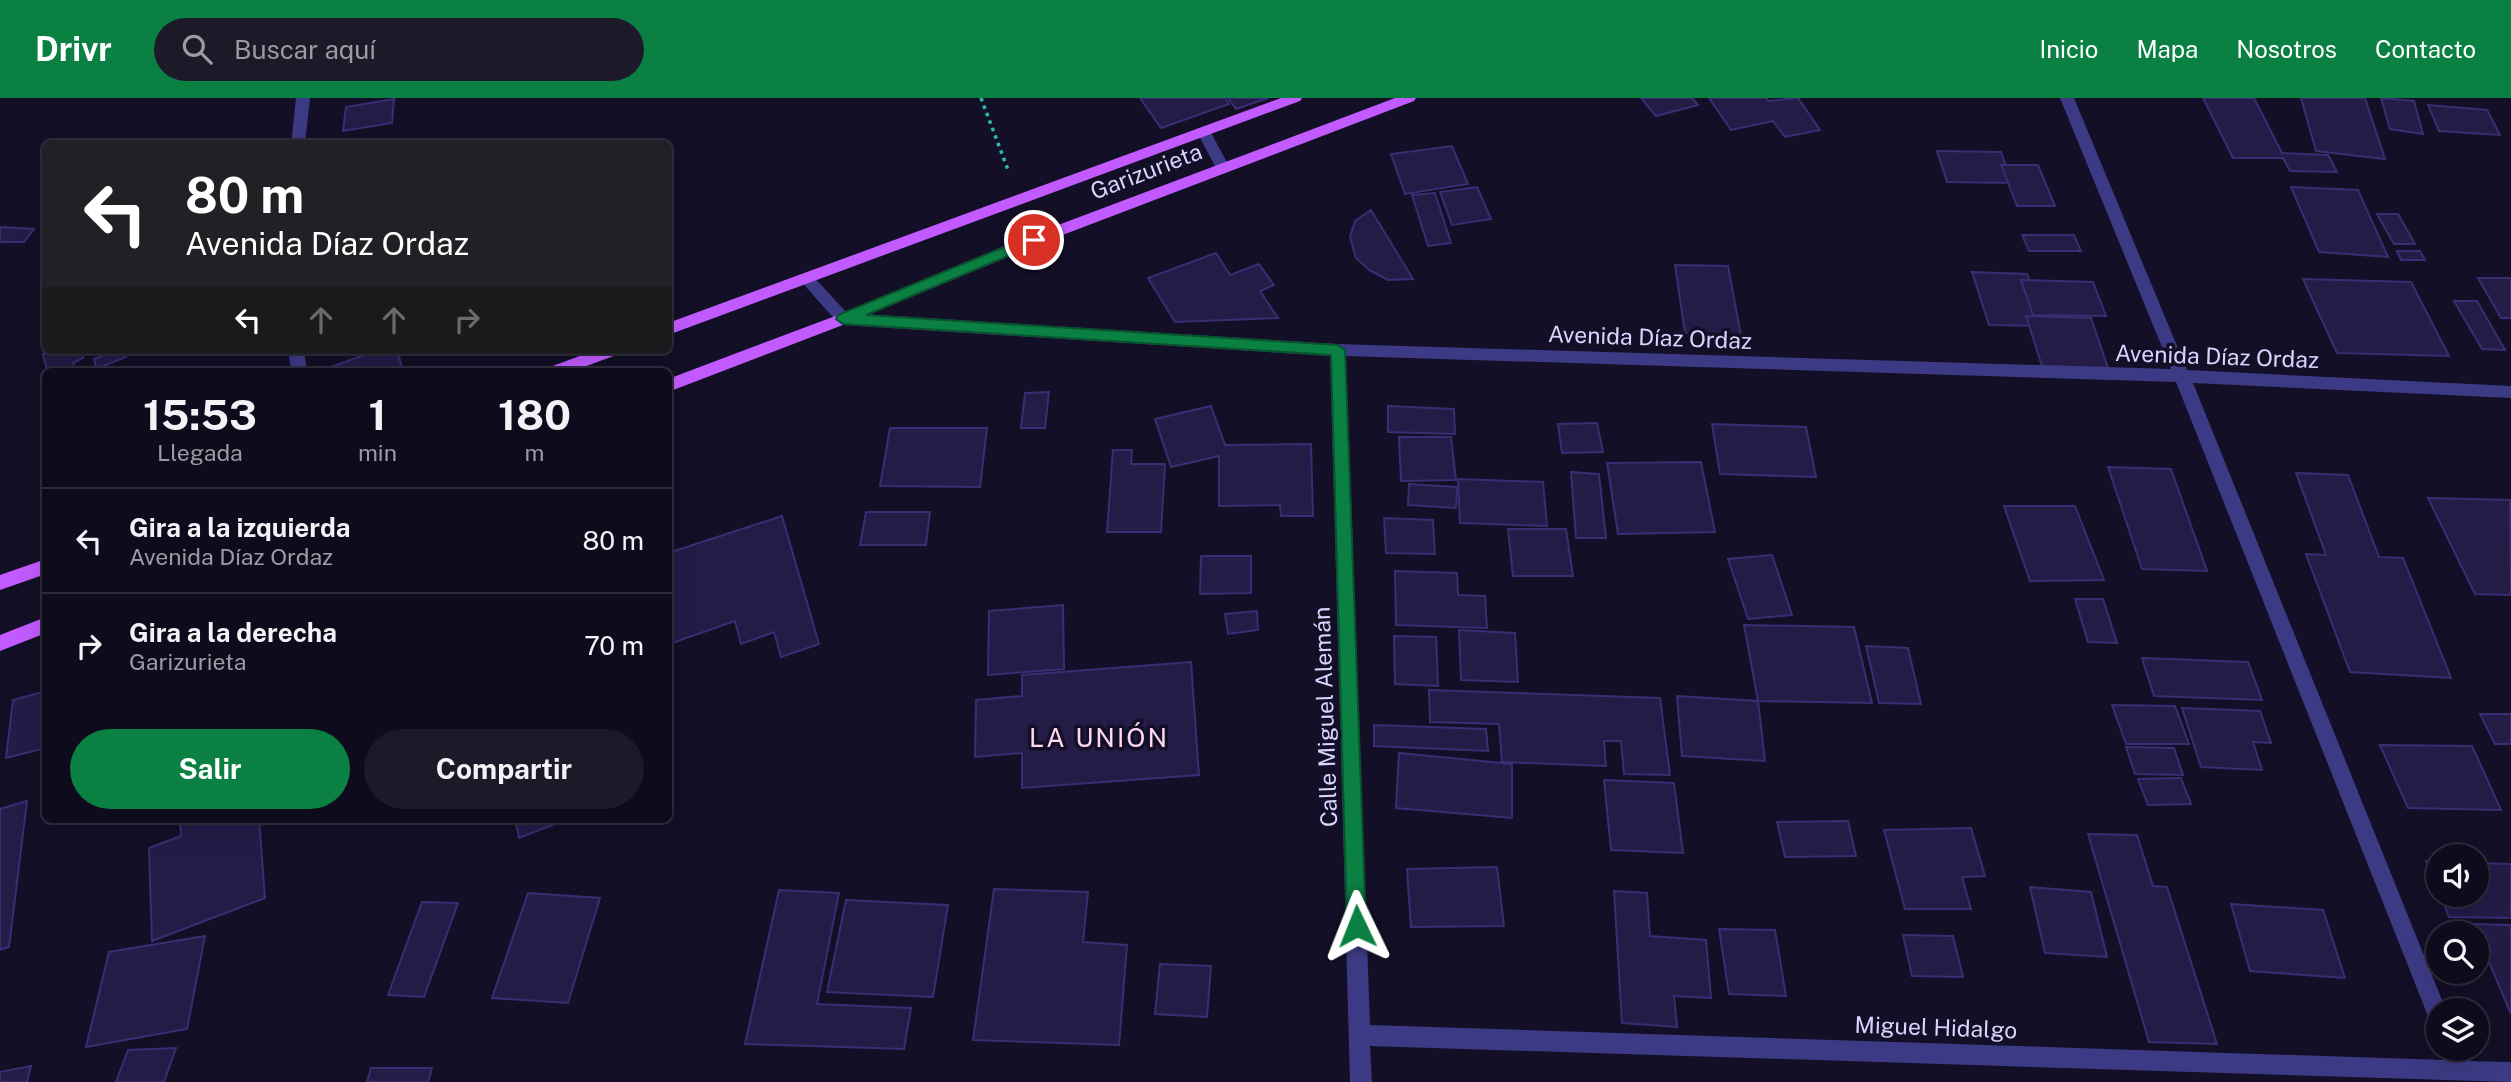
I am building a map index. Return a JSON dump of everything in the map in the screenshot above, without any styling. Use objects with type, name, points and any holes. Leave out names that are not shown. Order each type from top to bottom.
[{"type":"main road","name":"Garizurieta","points":[[672,328],[1295,98]]},
{"type":"main road","name":"Garizurieta","points":[[672,384],[843,319],[1034,240],[1409,98]]},
{"type":"main road","points":[[564,368],[602,354]]},
{"type":"main road","points":[[0,583],[42,567]]},
{"type":"main road","points":[[0,643],[42,627]]},
{"type":"street","points":[[298,140],[303,98]]},
{"type":"street","points":[[2067,98],[2182,376],[2431,998]]},
{"type":"street","points":[[1204,132],[1223,168]]},
{"type":"street","points":[[806,278],[843,319]]},
{"type":"street","name":"Avenida Díaz Ordaz","points":[[843,319],[1338,350],[2182,376],[2511,392]]},
{"type":"street","name":"Calle Miguel Alemán","points":[[1338,350],[1361,1082]]},
{"type":"street","name":"Miguel Hidalgo","points":[[1360,1035],[2462,1076],[2511,1073]]},
{"type":"building","points":[[1140,98],[1225,98],[1229,104],[1161,128]]},
{"type":"building","points":[[1228,98],[1268,98],[1236,109]]},
{"type":"building","points":[[1641,98],[1692,98],[1698,105],[1656,116]]},
{"type":"building","points":[[1709,98],[1766,98],[1768,101],[1798,98],[1820,130],[1785,137],[1773,121],[1731,130]]},
{"type":"building","points":[[2203,98],[2254,98],[2282,153],[2328,155],[2337,172],[2290,171],[2283,158],[2233,158]]},
{"type":"building","points":[[2301,98],[2365,98],[2385,159],[2316,151]]},
{"type":"building","points":[[2381,98],[2414,101],[2423,134],[2390,129]]},
{"type":"building","points":[[394,99],[392,123],[343,131],[346,107]]},
{"type":"building","points":[[2428,105],[2487,110],[2500,135],[2439,131]]},
{"type":"building","points":[[1452,146],[1468,184],[1405,194],[1391,154]]},
{"type":"building","points":[[1937,151],[2001,152],[2012,183],[1947,182]]},
{"type":"building","points":[[2001,165],[2038,165],[2055,206],[2017,206]]},
{"type":"building","points":[[1477,187],[1491,219],[1452,225],[1440,192]]},
{"type":"building","points":[[2291,187],[2358,190],[2388,257],[2319,252]]},
{"type":"building","points":[[1435,193],[1451,243],[1428,246],[1412,195]]},
{"type":"building","points":[[1371,210],[1413,279],[1388,280],[1369,270],[1356,258],[1350,237],[1355,221]]},
{"type":"building","points":[[2377,214],[2398,214],[2415,244],[2394,244]]},
{"type":"building","points":[[0,227],[34,229],[24,242],[0,242]]},
{"type":"building","points":[[2022,235],[2074,235],[2081,251],[2029,251]]},
{"type":"building","points":[[2397,251],[2420,251],[2425,260],[2401,260]]},
{"type":"building","points":[[1216,253],[1230,275],[1259,264],[1274,285],[1260,291],[1278,318],[1175,322],[1148,278]]},
{"type":"building","points":[[1675,265],[1728,266],[1741,336],[1685,333]]},
{"type":"building","points":[[1972,272],[2027,274],[2046,326],[1989,325]]},
{"type":"building","points":[[2478,278],[2511,278],[2511,318],[2501,318]]},
{"type":"building","points":[[2303,279],[2411,282],[2449,356],[2337,353]]},
{"type":"building","points":[[2021,280],[2093,282],[2106,316],[2033,315]]},
{"type":"building","points":[[2454,301],[2477,301],[2505,350],[2482,349]]},
{"type":"building","points":[[2026,316],[2091,318],[2108,368],[2042,366]]},
{"type":"building","points":[[43,354],[82,354],[83,358],[73,363],[76,368],[46,368]]},
{"type":"building","points":[[107,354],[125,354],[126,357],[98,368],[96,368],[94,359]]},
{"type":"building","points":[[367,354],[398,354],[402,368],[331,368]]},
{"type":"building","points":[[1049,392],[1045,428],[1021,428],[1025,393]]},
{"type":"building","points":[[1211,406],[1225,445],[1311,444],[1313,516],[1281,516],[1280,505],[1219,506],[1219,456],[1171,467],[1155,419]]},
{"type":"building","points":[[1388,406],[1454,409],[1455,434],[1388,432]]},
{"type":"building","points":[[1597,423],[1603,452],[1562,453],[1558,424]]},
{"type":"building","points":[[1712,424],[1806,427],[1816,477],[1720,474]]},
{"type":"building","points":[[890,428],[987,428],[980,487],[880,486]]},
{"type":"building","points":[[1399,437],[1451,437],[1456,480],[1401,481]]},
{"type":"building","points":[[1113,450],[1132,450],[1131,464],[1165,464],[1161,532],[1107,532]]},
{"type":"building","points":[[1701,462],[1715,532],[1618,534],[1607,463]]},
{"type":"building","points":[[2108,467],[2171,469],[2207,571],[2142,569]]},
{"type":"building","points":[[1571,472],[1599,474],[1606,538],[1576,538]]},
{"type":"building","points":[[2296,473],[2348,475],[2379,557],[2403,558],[2451,678],[2350,672],[2306,554],[2326,555]]},
{"type":"building","points":[[1458,479],[1543,482],[1547,526],[1460,523]]},
{"type":"building","points":[[1409,484],[1457,487],[1456,508],[1408,505]]},
{"type":"building","points":[[2428,498],[2510,500],[2511,595],[2475,594]]},
{"type":"building","points":[[2004,506],[2075,506],[2104,580],[2030,581]]},
{"type":"building","points":[[866,512],[930,512],[926,545],[860,545]]},
{"type":"building","points":[[782,516],[819,644],[781,657],[774,632],[741,644],[735,621],[672,643],[672,552]]},
{"type":"building","points":[[1384,518],[1433,520],[1435,554],[1386,553]]},
{"type":"building","points":[[1508,529],[1566,529],[1573,576],[1513,576]]},
{"type":"building","points":[[1772,555],[1792,615],[1748,619],[1728,559]]},
{"type":"building","points":[[1201,556],[1251,556],[1251,593],[1200,594]]},
{"type":"building","points":[[1395,571],[1457,573],[1458,595],[1485,596],[1487,628],[1396,625]]},
{"type":"building","points":[[2075,599],[2103,599],[2117,643],[2088,642]]},
{"type":"building","points":[[1063,605],[1064,669],[988,675],[989,611]]},
{"type":"building","points":[[1257,611],[1258,630],[1228,634],[1225,614]]},
{"type":"building","points":[[1744,625],[1854,627],[1872,703],[1758,701]]},
{"type":"building","points":[[1459,630],[1515,633],[1518,682],[1461,680]]},
{"type":"building","points":[[1394,636],[1436,637],[1438,686],[1395,684]]},
{"type":"building","points":[[1866,646],[1908,648],[1921,704],[1879,703]]},
{"type":"building","points":[[2142,658],[2248,662],[2262,700],[2154,696]]},
{"type":"building","points":[[1191,662],[1199,775],[1022,788],[1022,753],[975,757],[976,700],[1022,696],[1022,675]]},
{"type":"building","points":[[1429,690],[1660,698],[1670,775],[1624,774],[1621,741],[1604,741],[1606,766],[1502,762],[1499,724],[1430,722]]},
{"type":"building","points":[[42,692],[42,749],[6,758],[13,700]]},
{"type":"building","points":[[1677,696],[1758,701],[1765,761],[1682,756]]},
{"type":"building","points":[[2112,705],[2175,706],[2189,744],[2126,744]]},
{"type":"building","points":[[2182,708],[2260,711],[2271,743],[2253,742],[2262,770],[2201,767]]},
{"type":"building","points":[[2480,714],[2511,714],[2511,744],[2495,744]]},
{"type":"building","points":[[1374,725],[1486,729],[1488,751],[1374,746]]},
{"type":"building","points":[[2380,745],[2472,746],[2501,810],[2408,808]]},
{"type":"building","points":[[2126,747],[2174,748],[2183,775],[2135,774]]},
{"type":"building","points":[[1399,753],[1512,764],[1512,818],[1396,808]]},
{"type":"building","points":[[2181,778],[2191,804],[2148,805],[2138,779]]},
{"type":"building","points":[[1604,780],[1674,783],[1683,853],[1611,850]]},
{"type":"building","points":[[27,801],[9,947],[0,950],[0,809]]},
{"type":"building","points":[[1848,821],[1856,856],[1785,857],[1777,822]]},
{"type":"building","points":[[180,823],[259,823],[265,898],[152,941],[149,848],[181,836]]},
{"type":"building","points":[[516,823],[558,823],[519,838]]},
{"type":"building","points":[[1971,828],[1985,876],[1962,877],[1971,909],[1905,909],[1884,830]]},
{"type":"building","points":[[2088,834],[2137,835],[2153,886],[2167,887],[2217,1044],[2149,1042]]},
{"type":"building","points":[[2489,863],[2511,864],[2511,918],[2449,917],[2445,907],[2489,907]]},
{"type":"building","points":[[1497,867],[1504,926],[1411,927],[1407,869]]},
{"type":"building","points":[[2030,887],[2091,892],[2107,957],[2045,953]]},
{"type":"building","points":[[994,889],[1088,892],[1083,942],[1127,945],[1119,1045],[973,1040]]},
{"type":"building","points":[[779,890],[839,893],[817,1004],[911,1008],[904,1049],[745,1044]]},
{"type":"building","points":[[1614,891],[1647,893],[1650,936],[1706,940],[1711,998],[1674,996],[1677,1027],[1622,1023]]},
{"type":"building","points":[[528,893],[600,898],[568,1003],[492,998]]},
{"type":"building","points":[[846,900],[948,905],[933,997],[827,992]]},
{"type":"building","points":[[422,902],[458,903],[424,997],[388,995]]},
{"type":"building","points":[[2231,904],[2323,910],[2345,978],[2250,971]]},
{"type":"building","points":[[2489,924],[2511,925],[2511,1014],[2489,962]]},
{"type":"building","points":[[1719,929],[1775,930],[1786,996],[1729,994]]},
{"type":"building","points":[[1903,935],[1953,936],[1963,977],[1912,976]]},
{"type":"building","points":[[205,936],[187,1029],[86,1047],[109,952]]},
{"type":"building","points":[[1160,964],[1211,966],[1207,1017],[1155,1014]]},
{"type":"building","points":[[176,1048],[164,1082],[116,1082],[128,1050]]},
{"type":"building","points":[[31,1066],[27,1082],[0,1082],[0,1072]]},
{"type":"building","points":[[371,1068],[432,1068],[428,1082],[367,1082]]},
{"type":"district","name":"LA UNIÓN","points":[[1099,737]]},
{"type":"route","points":[[1034,240],[843,319],[1338,350],[1357,926]]}]
